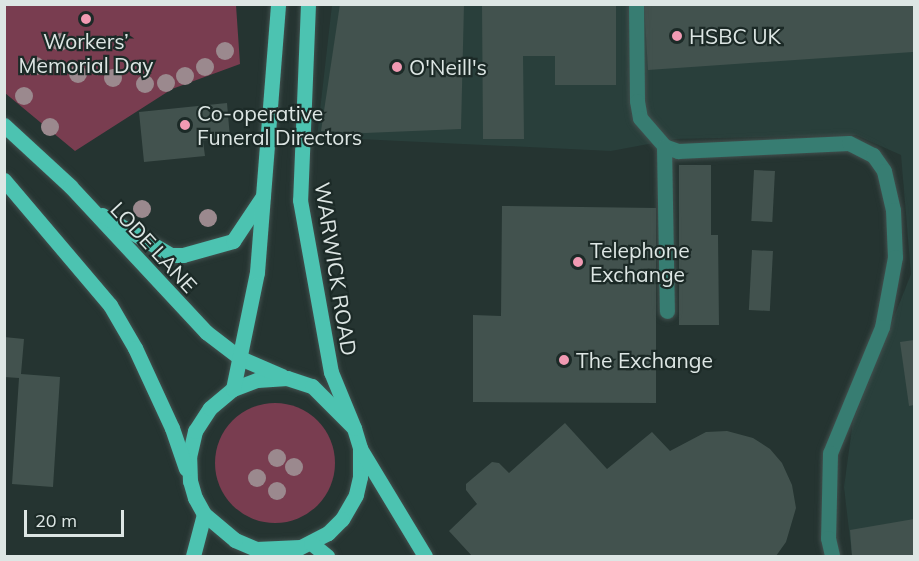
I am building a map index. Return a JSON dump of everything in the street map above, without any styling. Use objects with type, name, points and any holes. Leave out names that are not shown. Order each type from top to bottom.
[{"type":"main road","points":[[232,389],[257,272],[265,194],[278,4]]},
{"type":"main road","name":"WARWICK ROAD","points":[[308,4],[300,200],[331,372],[354,428]]},
{"type":"main road","name":"LODE LANE","points":[[4,125],[70,186],[206,332],[240,358],[288,378]]},
{"type":"main road","points":[[4,180],[110,305],[135,348],[172,428],[204,514],[234,540],[256,549],[300,549],[327,556]]},
{"type":"main road","points":[[86,205],[171,255],[183,255],[232,241],[265,194]]},
{"type":"main road","points":[[190,481],[189,457],[195,431],[210,408],[232,389],[257,380],[288,378],[312,386],[354,428],[360,448],[425,556]]},
{"type":"main road","points":[[300,549],[342,519],[356,495],[360,477],[360,448]]},
{"type":"main road","points":[[193,556],[204,514]]},
{"type":"street","points":[[636,4],[637,101],[640,118],[664,146],[678,151],[849,143],[873,155],[884,171],[893,210],[895,257],[882,327],[830,453],[828,538],[832,556]]},
{"type":"street","points":[[664,146],[667,311]]},
{"type":"shaded area","points":[[4,5],[236,5],[240,64],[172,89],[75,151],[5,93]]},
{"type":"shaded area","points":[[332,5],[914,5],[914,556],[852,556],[844,487],[853,421],[911,274],[901,155],[856,135],[675,139],[611,151],[317,137]]},
{"type":"shaded area","points":[[275,403],[298,408],[317,421],[330,440],[335,463],[330,486],[317,505],[298,518],[275,523],[252,518],[233,505],[220,486],[215,463],[220,440],[233,421],[252,408]]},
{"type":"building","name":"O'Neill's","points":[[340,4],[464,4],[461,129],[365,133],[321,131]]},
{"type":"building","points":[[482,4],[616,4],[616,85],[555,85],[555,56],[523,56],[524,139],[483,139]]},
{"type":"building","points":[[644,4],[914,4],[913,52],[648,70]]},
{"type":"building","name":"Co-operative Funeral Directors","points":[[227,103],[230,138],[203,141],[205,156],[144,162],[139,112]]},
{"type":"building","points":[[679,165],[711,165],[711,235],[718,235],[719,325],[679,325]]},
{"type":"building","points":[[754,170],[775,171],[772,222],[751,221]]},
{"type":"building","points":[[502,206],[656,208],[656,403],[473,402],[473,315],[501,316]]},
{"type":"building","points":[[752,250],[773,251],[770,311],[749,310]]},
{"type":"building","points":[[4,337],[24,339],[21,374],[60,377],[53,487],[12,484],[19,378],[4,377]]},
{"type":"building","points":[[914,340],[914,405],[909,406],[900,342]]},
{"type":"building","points":[[565,423],[607,469],[652,432],[670,451],[706,432],[727,431],[753,438],[770,449],[782,463],[792,485],[796,508],[786,542],[776,556],[472,556],[449,531],[477,504],[466,490],[466,484],[492,462],[499,463],[509,473]]},
{"type":"building","points":[[914,519],[914,556],[852,556],[850,530]]},
{"type":"place","name":"Workers’ Memorial Day","points":[[86,19]]},
{"type":"place","name":"HSBC UK","points":[[677,36]]},
{"type":"place","name":"O'Neill's","points":[[397,67]]},
{"type":"place","name":"Co-operative Funeral Directors","points":[[185,125]]},
{"type":"place","name":"Telephone Exchange","points":[[578,262]]},
{"type":"place","name":"The Exchange","points":[[564,360]]}]
